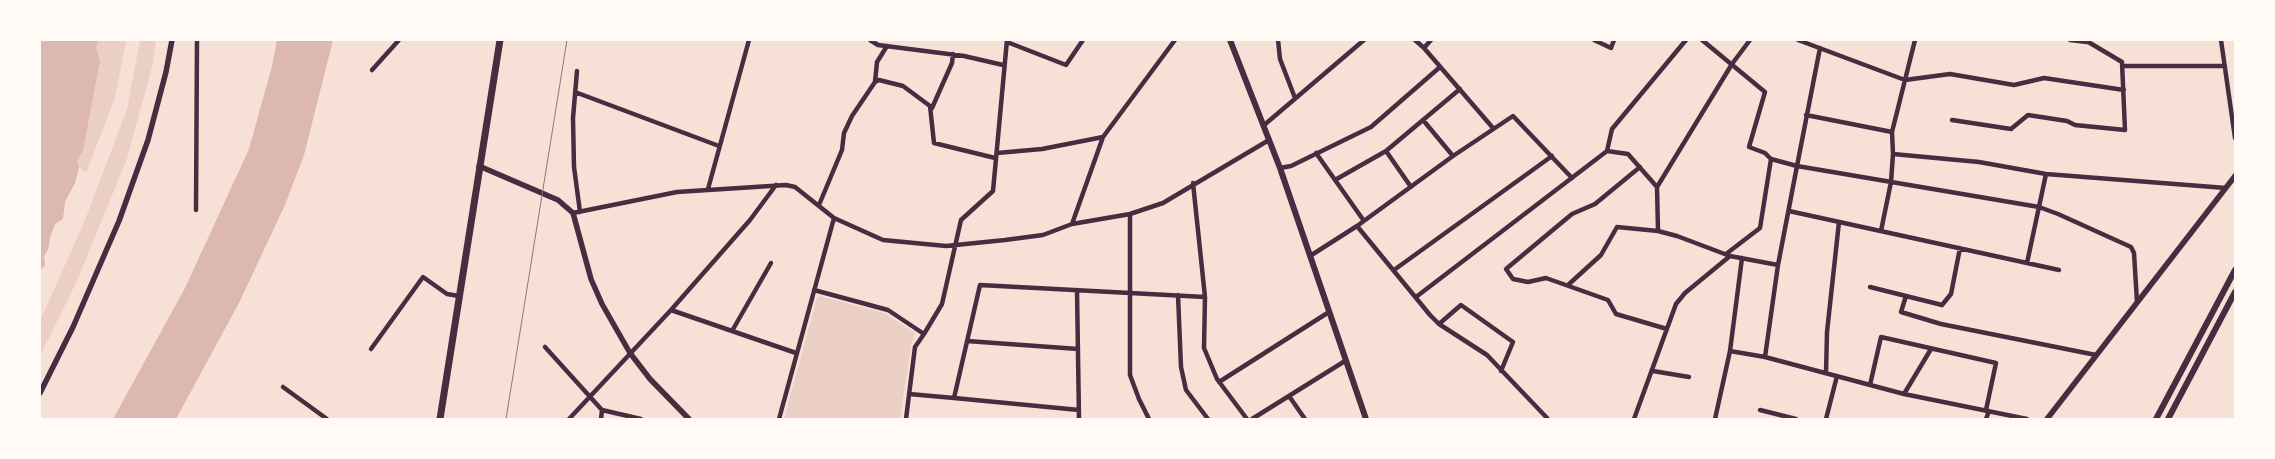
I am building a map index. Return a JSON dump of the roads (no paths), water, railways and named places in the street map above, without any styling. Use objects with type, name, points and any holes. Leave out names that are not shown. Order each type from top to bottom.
[{"type":"main road","points":[[440,419],[500,40]]},
{"type":"main road","points":[[1230,40],[1280,168],[1366,419]]},
{"type":"main road","points":[[2156,419],[2235,270]]},
{"type":"main road","points":[[2168,419],[2235,292]]},
{"type":"street","points":[[40,393],[73,327],[119,221],[148,140],[166,72],[172,40]]},
{"type":"street","points":[[196,210],[197,40]]},
{"type":"street","points":[[372,70],[399,40]]},
{"type":"street","points":[[708,189],[749,40]]},
{"type":"street","points":[[870,40],[878,45],[953,54],[1003,65]]},
{"type":"street","points":[[906,419],[915,347],[942,304],[961,220],[993,191],[1003,65],[1007,41],[1066,65],[1083,40]]},
{"type":"street","points":[[1072,224],[1103,137],[1175,40]]},
{"type":"street","points":[[1278,40],[1280,59],[1295,98]]},
{"type":"street","points":[[1263,126],[1364,40]]},
{"type":"street","points":[[1415,40],[1493,128]]},
{"type":"street","points":[[1424,48],[1431,40]]},
{"type":"street","points":[[1594,40],[1611,48],[1614,40]]},
{"type":"street","points":[[1416,296],[1607,151],[1612,129],[1686,40]]},
{"type":"street","points":[[1702,40],[1765,92],[1749,147],[1765,153],[1771,159],[1797,166],[2039,207],[2131,247],[2134,253],[2137,302]]},
{"type":"street","points":[[1658,231],[1657,187],[1732,64],[1750,40]]},
{"type":"street","points":[[1798,40],[1905,80],[1950,74],[2014,85],[2044,78],[2124,90]]},
{"type":"street","points":[[1881,231],[1891,182],[1892,132],[1915,40]]},
{"type":"street","points":[[1952,120],[2011,129],[2028,115],[2066,121],[2075,125],[2125,130],[2122,62],[2089,41],[2070,40]]},
{"type":"street","points":[[2222,40],[2235,138]]},
{"type":"street","points":[[819,205],[842,150],[844,132],[852,116],[875,82],[877,62],[887,46]]},
{"type":"street","points":[[1765,357],[1778,266],[1820,48]]},
{"type":"street","points":[[953,54],[952,63],[931,109],[934,143],[996,155],[1042,149],[1103,137]]},
{"type":"street","points":[[2122,66],[2225,66]]},
{"type":"street","points":[[1280,168],[1291,166],[1316,152],[1371,127],[1440,67]]},
{"type":"street","points":[[576,71],[574,167],[580,212]]},
{"type":"street","points":[[875,82],[879,80],[903,86],[930,106],[931,109]]},
{"type":"street","points":[[1335,180],[1386,151],[1460,89]]},
{"type":"street","points":[[575,92],[719,146]]},
{"type":"street","points":[[1806,115],[1892,132]]},
{"type":"street","points":[[1310,256],[1357,226],[1452,156],[1514,116],[1572,178]]},
{"type":"street","points":[[1424,120],[1452,156]]},
{"type":"street","points":[[573,213],[677,192],[776,185],[795,187],[834,218],[882,240],[956,245],[1043,235],[1072,224],[1130,214],[1163,203],[1193,183],[1269,140]]},
{"type":"street","points":[[1386,151],[1412,187]]},
{"type":"street","points":[[1607,151],[1628,154],[1657,187]]},
{"type":"street","points":[[1316,152],[1364,221]]},
{"type":"street","points":[[1893,154],[1979,162],[2046,174],[2226,188]]},
{"type":"street","points":[[1394,270],[1552,156]]},
{"type":"street","points":[[1634,419],[1676,304],[1685,293],[1760,228],[1771,159]]},
{"type":"street","points":[[479,166],[558,200],[573,213],[595,290],[630,353],[650,379],[689,419]]},
{"type":"street","points":[[1640,168],[1595,204],[1572,214],[1506,269],[1513,279],[1528,282],[1546,278],[1608,300],[1616,314],[1667,329]]},
{"type":"street","points":[[2028,263],[2046,174]]},
{"type":"street","points":[[2047,419],[2235,176]]},
{"type":"street","points":[[1193,183],[1205,297],[1204,348],[1219,382],[1247,419]]},
{"type":"street","points":[[569,419],[671,310],[750,220],[776,185]]},
{"type":"street","points":[[1789,211],[2060,270]]},
{"type":"street","points":[[1130,214],[1128,291],[1130,375],[1149,419]]},
{"type":"street","points":[[779,419],[834,218]]},
{"type":"street","points":[[1826,374],[1828,332],[1839,222]]},
{"type":"street","points":[[1357,226],[1439,324],[1487,355],[1548,419]]},
{"type":"street","points":[[1568,286],[1601,255],[1617,226],[1658,231],[1728,255],[1778,266]]},
{"type":"street","points":[[1870,287],[1942,305],[1951,294],[1960,248]]},
{"type":"street","points":[[1715,419],[1730,351],[1742,258]]},
{"type":"street","points":[[732,331],[772,263]]},
{"type":"street","points":[[371,349],[423,277],[447,294],[459,296]]},
{"type":"street","points":[[954,398],[980,285],[1128,291],[1205,297]]},
{"type":"street","points":[[814,290],[888,310],[924,334]]},
{"type":"street","points":[[1077,290],[1079,419]]},
{"type":"street","points":[[1178,295],[1181,367],[1186,390],[1208,419]]},
{"type":"street","points":[[1906,296],[1901,312],[1942,324],[2096,355]]},
{"type":"street","points":[[1439,324],[1461,305],[1513,342],[1501,370]]},
{"type":"street","points":[[671,310],[796,353]]},
{"type":"street","points":[[1219,382],[1328,312]]},
{"type":"street","points":[[1870,384],[1881,337],[1996,363],[1986,419]]},
{"type":"street","points":[[967,341],[1078,349]]},
{"type":"street","points":[[544,347],[602,410],[641,419]]},
{"type":"street","points":[[1904,394],[1931,349]]},
{"type":"street","points":[[1730,351],[1765,357],[1904,394],[2027,419]]},
{"type":"street","points":[[1252,419],[1345,360]]},
{"type":"street","points":[[1653,371],[1689,377]]},
{"type":"street","points":[[1826,419],[1837,376]]},
{"type":"street","points":[[283,386],[327,419]]},
{"type":"street","points":[[909,394],[1079,410]]},
{"type":"street","points":[[1289,396],[1305,419]]},
{"type":"street","points":[[600,419],[602,410]]},
{"type":"street","points":[[1760,410],[1796,419]]},
{"type":"tram line","points":[[506,419],[567,40]]}]
